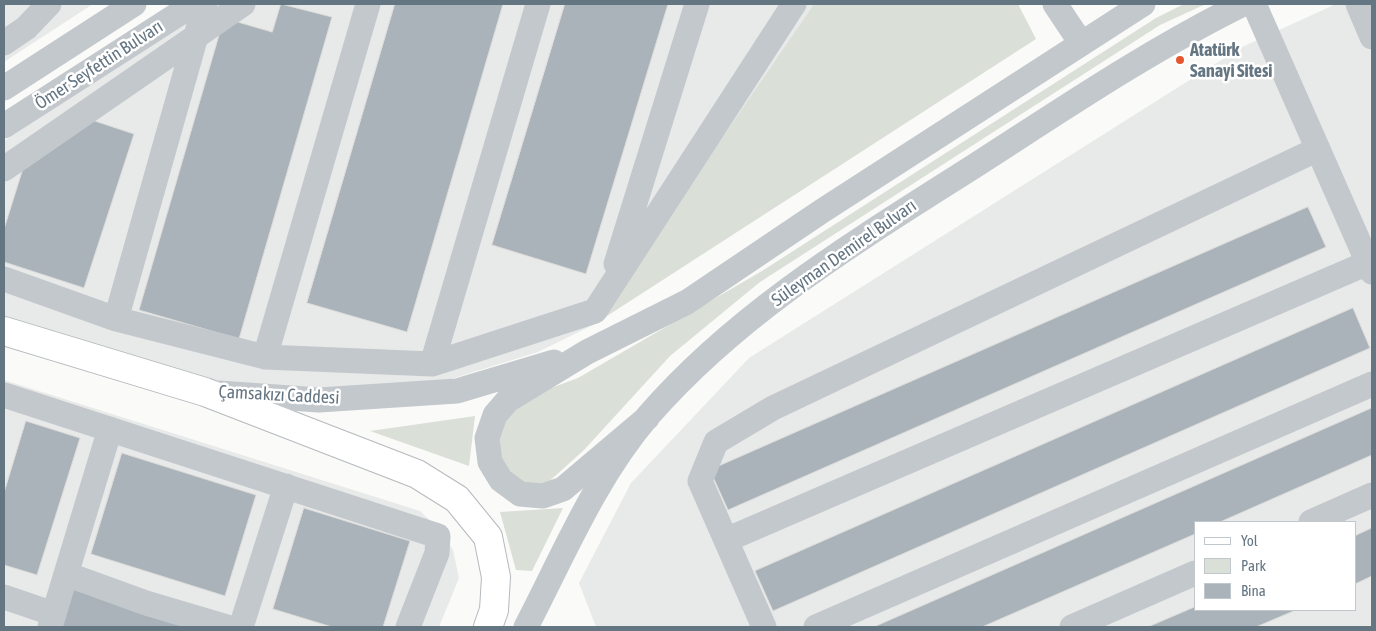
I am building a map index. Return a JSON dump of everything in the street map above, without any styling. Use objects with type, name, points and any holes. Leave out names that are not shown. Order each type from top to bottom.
[{"type":"main road","name":"Çamsakızı Caddesi","points":[[4,331],[205,392]]},
{"type":"main road","points":[[205,392],[417,474],[457,499],[488,537],[496,577],[494,610],[488,627]]},
{"type":"street","points":[[4,42],[26,28],[49,4]]},
{"type":"street","name":"Ömer Seyfettin Bulvarı","points":[[4,88],[112,11],[134,4]]},
{"type":"street","name":"Ömer Seyfettin Bulvarı","points":[[4,126],[194,4]]},
{"type":"street","points":[[116,319],[205,4]]},
{"type":"street","points":[[4,169],[198,33],[243,4]]},
{"type":"street","points":[[265,357],[368,4]]},
{"type":"street","points":[[432,364],[538,4]]},
{"type":"street","points":[[607,292],[697,4]]},
{"type":"street","points":[[4,279],[116,319],[265,357],[432,364],[595,312],[794,4]]},
{"type":"street","points":[[1055,4],[1080,43]]},
{"type":"street","points":[[646,418],[563,489],[543,496],[520,494],[501,480],[490,462],[487,438],[495,415],[508,400],[587,352],[687,302],[822,211],[1143,4]]},
{"type":"street","name":"Süleyman Demirel Bulvarı","points":[[526,627],[612,463],[646,418],[685,375],[748,322],[824,263],[1125,69],[1243,4]]},
{"type":"street","points":[[726,540],[1371,265],[1254,4]]},
{"type":"street","points":[[1358,4],[1372,37]]},
{"type":"street","points":[[764,627],[700,482],[716,442],[773,408],[1318,148]]},
{"type":"street","name":"Çamsakızı Caddesi","points":[[205,392],[319,400],[457,391],[587,352]]},
{"type":"street","points":[[816,627],[1372,384]]},
{"type":"street","points":[[4,395],[438,536],[437,553],[408,627]]},
{"type":"street","points":[[4,597],[52,621],[110,429]]},
{"type":"street","points":[[241,627],[286,486]]},
{"type":"street","points":[[1313,521],[1372,495]]},
{"type":"street","points":[[1072,627],[1194,573]]},
{"type":"street","points":[[66,574],[146,603],[227,627]]},
{"type":"shaded area","points":[[4,4],[93,4],[4,62]]},
{"type":"shaded area","points":[[212,4],[814,4],[593,325],[538,352],[406,393],[274,402],[4,322],[4,141]]},
{"type":"shaded area","points":[[1336,4],[1372,4],[1372,627],[596,627],[579,583],[631,483],[749,358],[1242,47]]},
{"type":"shaded area","points":[[4,380],[420,511],[442,532],[453,550],[459,578],[439,627],[4,627]]},
{"type":"green space","points":[[814,4],[1018,4],[1036,39],[593,325]]},
{"type":"green space","points":[[1184,4],[1206,4],[1160,25],[760,282],[670,356],[584,450],[543,487],[524,484],[508,474],[498,458],[498,433],[506,414],[527,397],[578,378],[762,271],[1156,18]]},
{"type":"green space","points":[[475,416],[469,466],[370,431]]},
{"type":"green space","points":[[563,508],[532,571],[516,570],[500,512]]},
{"type":"building","points":[[281,4],[332,17],[239,339],[139,310],[224,18],[272,32]]},
{"type":"building","points":[[395,4],[503,4],[407,332],[307,303]]},
{"type":"building","points":[[565,4],[668,4],[586,274],[492,245]]},
{"type":"building","points":[[86,118],[134,134],[84,288],[4,262],[4,229],[25,162]]},
{"type":"building","points":[[1308,207],[1326,247],[728,510],[710,470]]},
{"type":"building","points":[[1353,308],[1370,348],[773,611],[755,571]]},
{"type":"building","points":[[1372,408],[1372,455],[1222,521],[1194,521],[1194,534],[982,627],[874,627]]},
{"type":"building","points":[[26,421],[80,438],[37,575],[4,565],[4,493]]},
{"type":"building","points":[[122,453],[256,495],[225,596],[91,554]]},
{"type":"building","points":[[304,508],[410,541],[383,627],[332,627],[273,609]]},
{"type":"building","points":[[1372,528],[1372,576],[1356,584],[1356,536]]},
{"type":"building","points":[[73,589],[193,627],[61,627]]},
{"type":"building","points":[[1194,607],[1194,611],[1294,611],[1256,627],[1148,627]]},
{"type":"place","name":"Atatürk Sanayi Sitesi","points":[[1180,60]]}]
